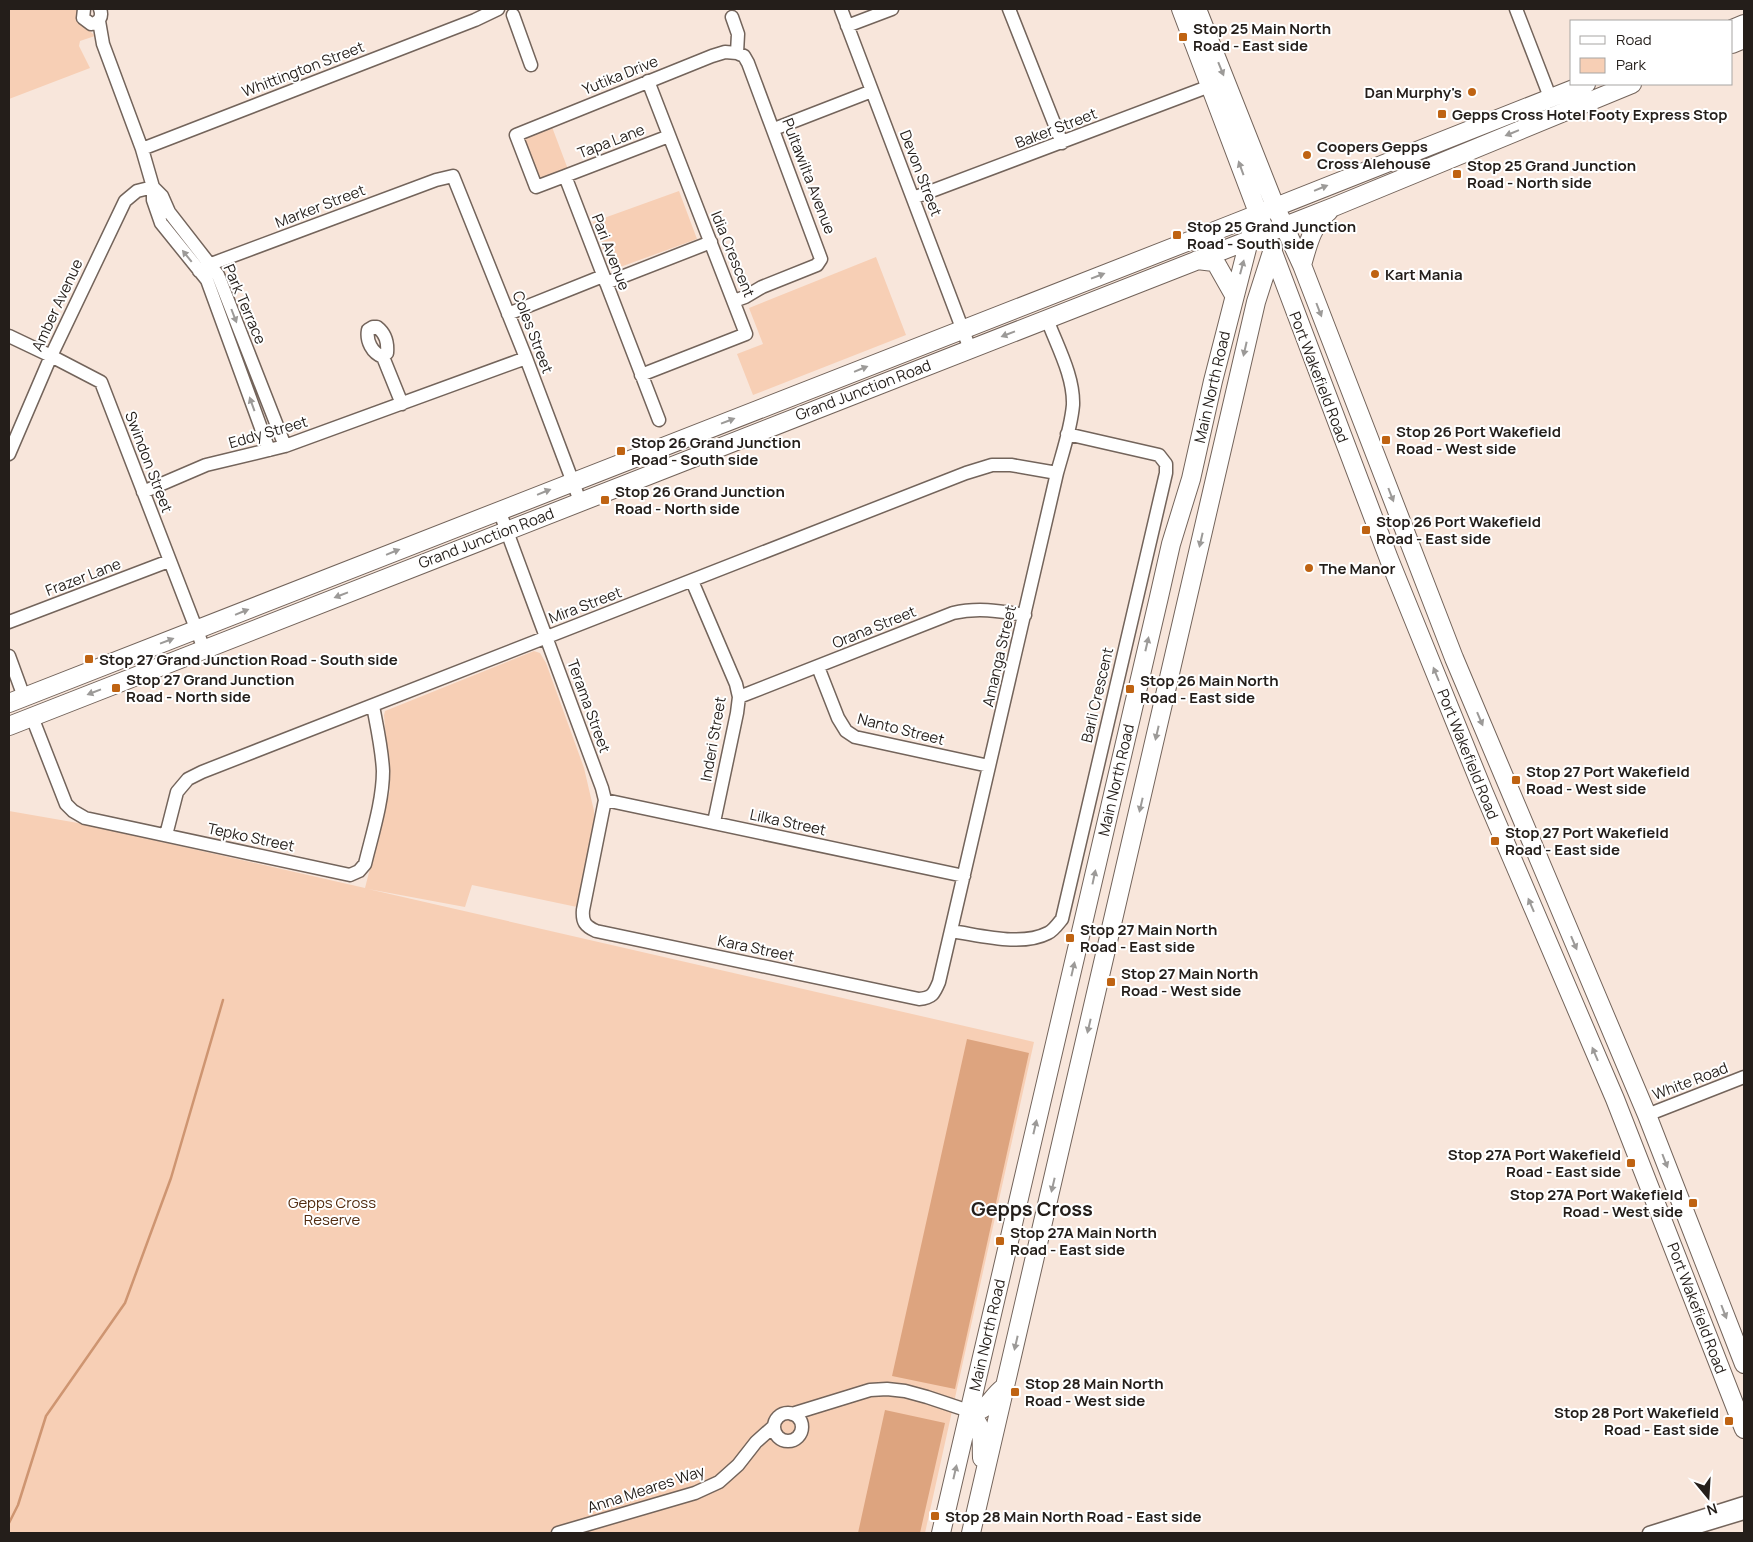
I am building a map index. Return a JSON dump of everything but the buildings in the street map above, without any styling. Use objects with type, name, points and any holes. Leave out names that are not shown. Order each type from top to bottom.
[{"type":"highway","points":[[1181,9],[1258,213]]},
{"type":"highway","points":[[1197,9],[1275,206]]},
{"type":"highway","name":"Grand Junction Road","points":[[16,700],[1583,85]]},
{"type":"highway","name":"Grand Junction Road","points":[[9,726],[1336,206],[1630,85]]},
{"type":"highway","points":[[1550,97],[1557,114]]},
{"type":"highway","name":"Port Wakefield Road","points":[[1275,206],[1302,265],[1454,658],[1647,1115],[1744,1364]]},
{"type":"highway","points":[[1302,265],[1314,228],[1322,217],[1336,206]]},
{"type":"highway","name":"Port Wakefield Road","points":[[1258,213],[1356,472],[1484,793],[1615,1099],[1744,1429]]},
{"type":"highway","name":"Main North Road","points":[[941,1533],[1158,597],[1171,544],[1191,479],[1234,295],[1258,213]]},
{"type":"highway","name":"Main North Road","points":[[972,1533],[1256,302],[1272,251],[1284,226]]},
{"type":"highway","points":[[1197,260],[1214,262],[1234,295]]},
{"type":"highway","points":[[1024,304],[1047,319],[1052,293]]},
{"type":"highway","points":[[1256,302],[1277,295],[1290,300]]},
{"type":"highway","points":[[1356,472],[1379,464]]},
{"type":"highway","points":[[1191,479],[1213,484]]},
{"type":"highway","points":[[1484,793],[1507,785]]},
{"type":"highway","points":[[1615,1099],[1633,1110],[1647,1115],[1639,1124],[1637,1131],[1639,1161]]},
{"type":"highway","points":[[969,1413],[984,1409],[998,1392],[1006,1386]]},
{"type":"highway","points":[[969,1413],[977,1420],[981,1428],[982,1459],[985,1472]]},
{"type":"street","name":"Park Terrace","points":[[84,9],[83,18],[98,18],[103,44],[154,187],[153,200],[161,223],[205,267],[218,275],[285,446]]},
{"type":"street","points":[[98,18],[113,9]]},
{"type":"street","name":"Devon Street","points":[[841,9],[970,349]]},
{"type":"street","points":[[847,26],[892,9]]},
{"type":"street","points":[[1009,9],[1062,143]]},
{"type":"street","points":[[1516,9],[1550,97]]},
{"type":"street","points":[[507,11],[531,65]]},
{"type":"street","name":"Whittington Street","points":[[142,149],[475,20],[507,11]]},
{"type":"street","points":[[732,17],[738,34],[737,53]]},
{"type":"street","name":"Yutika Drive","points":[[565,176],[536,187],[516,135],[725,52],[737,53]]},
{"type":"street","name":"Pultawilta Avenue","points":[[734,301],[745,298],[762,287],[817,264],[821,258],[746,58],[737,53]]},
{"type":"street","name":"Idia Crescent","points":[[641,375],[746,334],[648,81]]},
{"type":"street","name":"Baker Street","points":[[913,198],[1210,86]]},
{"type":"street","points":[[774,130],[872,91]]},
{"type":"street","name":"Tapa Lane","points":[[565,176],[669,136]]},
{"type":"street","name":"Marker Street","points":[[205,267],[436,180],[453,176]]},
{"type":"street","name":"Coles Street","points":[[453,176],[526,358],[580,501]]},
{"type":"street","name":"Pari Avenue","points":[[565,176],[659,420]]},
{"type":"street","name":"Amber Avenue","points":[[9,454],[51,356],[125,200],[136,191],[154,187]]},
{"type":"street","points":[[508,314],[710,242]]},
{"type":"street","name":"Park Terrace","points":[[205,267],[207,280],[269,450]]},
{"type":"street","name":"Amanga Street","points":[[929,998],[934,993],[939,982],[1057,473],[1068,434],[1073,404],[1071,383],[1047,319]]},
{"type":"street","name":"Swindon Street","points":[[9,336],[101,382],[204,649]]},
{"type":"street","points":[[383,357],[402,404]]},
{"type":"street","name":"Eddy Street","points":[[143,492],[206,465],[285,446],[526,358]]},
{"type":"street","name":"Barli Crescent","points":[[951,931],[1013,940],[1031,939],[1050,933],[1062,919],[1166,473],[1166,464],[1159,455],[1068,434]]},
{"type":"street","name":"Mira Street","points":[[166,835],[177,792],[188,779],[202,772],[966,473],[992,465],[1011,464],[1057,473]]},
{"type":"street","name":"Terama Street","points":[[499,510],[605,800],[582,918]]},
{"type":"street","name":"Frazer Lane","points":[[9,622],[169,560]]},
{"type":"street","name":"Inderi Street","points":[[692,580],[736,684],[739,697],[714,822]]},
{"type":"street","name":"Orana Street","points":[[739,697],[953,613],[989,609],[1025,615]]},
{"type":"street","points":[[9,656],[16,700]]},
{"type":"street","name":"Nanto Street","points":[[818,667],[838,718],[850,734],[989,766]]},
{"type":"street","name":"Tepko Street","points":[[32,717],[66,804],[73,811],[86,818],[350,875],[359,871],[365,864],[382,790],[383,772],[373,706]]},
{"type":"street","name":"Lilka Street","points":[[605,800],[964,876]]},
{"type":"street","name":"Kara Street","points":[[582,918],[586,926],[596,930],[919,999],[929,998]]},
{"type":"street","name":"White Road","points":[[1647,1115],[1744,1077]]},
{"type":"street","points":[[816,1408],[802,1425],[800,1433],[794,1439],[786,1440],[776,1431],[776,1420],[781,1415],[816,1408],[870,1390],[905,1390],[963,1409],[969,1413]]},
{"type":"street","points":[[792,1414],[799,1418],[802,1425]]},
{"type":"street","name":"Anna Meares Way","points":[[558,1533],[696,1493],[719,1482],[738,1465],[756,1442],[776,1431]]},
{"type":"street","points":[[1649,1533],[1744,1503]]},
{"type":"street","points":[[1678,1533],[1744,1513]]},
{"type":"green space","points":[[9,9],[80,9],[84,25],[95,36],[80,41],[79,46],[90,68],[9,99]]},
{"type":"green space","points":[[552,127],[569,172],[538,183],[520,139]]},
{"type":"green space","points":[[679,191],[697,239],[612,270],[593,222]]},
{"type":"green space","points":[[876,257],[906,335],[753,395],[737,354],[763,344],[749,308]]},
{"type":"green space","name":"Gepps Cross Reserve","points":[[534,651],[540,653],[546,663],[584,768],[594,811],[594,825],[577,907],[472,885],[465,907],[368,889],[1034,1042],[925,1533],[9,1533],[9,811],[78,823],[365,888],[390,790],[385,711]]},
{"type":"shaded area","points":[[967,1039],[1029,1053],[955,1389],[892,1376]]},
{"type":"shaded area","points":[[885,1410],[945,1423],[920,1533],[858,1533]]},
{"type":"waterway","points":[[9,1523],[18,1505],[46,1416],[125,1303],[171,1178],[223,1000]]},
{"type":"place","name":"Stop 25 Main North Road - East side","points":[[1183,37]]},
{"type":"place","name":"Dan Murphy's","points":[[1472,92]]},
{"type":"place","name":"Gepps Cross Hotel Footy Express Stop","points":[[1442,114]]},
{"type":"place","name":"Coopers Gepps Cross Alehouse","points":[[1307,155]]},
{"type":"place","name":"Stop 25 Grand Junction Road - North side","points":[[1457,174]]},
{"type":"place","name":"Stop 25 Grand Junction Road - South side","points":[[1177,235]]},
{"type":"place","name":"Kart Mania","points":[[1375,274]]},
{"type":"place","name":"Stop 26 Port Wakefield Road - West side","points":[[1386,440]]},
{"type":"place","name":"Stop 26 Grand Junction Road - South side","points":[[621,451]]},
{"type":"place","name":"Stop 26 Grand Junction Road - North side","points":[[605,500]]},
{"type":"place","name":"Stop 26 Port Wakefield Road - East side","points":[[1366,530]]},
{"type":"place","name":"The Manor","points":[[1309,568]]},
{"type":"place","name":"Stop 27 Grand Junction Road - South side","points":[[89,659]]},
{"type":"place","name":"Stop 27 Grand Junction Road - North side","points":[[116,688]]},
{"type":"place","name":"Stop 26 Main North Road - East side","points":[[1130,689]]},
{"type":"place","name":"Stop 27 Port Wakefield Road - West side","points":[[1516,780]]},
{"type":"place","name":"Stop 27 Port Wakefield Road - East side","points":[[1495,841]]},
{"type":"place","name":"Stop 27 Main North Road - East side","points":[[1070,938]]},
{"type":"place","name":"Stop 27 Main North Road - West side","points":[[1111,982]]},
{"type":"place","name":"Stop 27A Port Wakefield Road - East side","points":[[1631,1163]]},
{"type":"place","name":"Stop 27A Port Wakefield Road - West side","points":[[1693,1203]]},
{"type":"place","name":"Stop 27A Main North Road - East side","points":[[1000,1241]]},
{"type":"place","name":"Stop 28 Main North Road - West side","points":[[1015,1392]]},
{"type":"place","name":"Stop 28 Port Wakefield Road - East side","points":[[1729,1421]]},
{"type":"place","name":"Stop 28 Main North Road - East side","points":[[935,1516]]},
{"type":"district","name":"Gepps Cross","points":[[1032,1208]]}]
